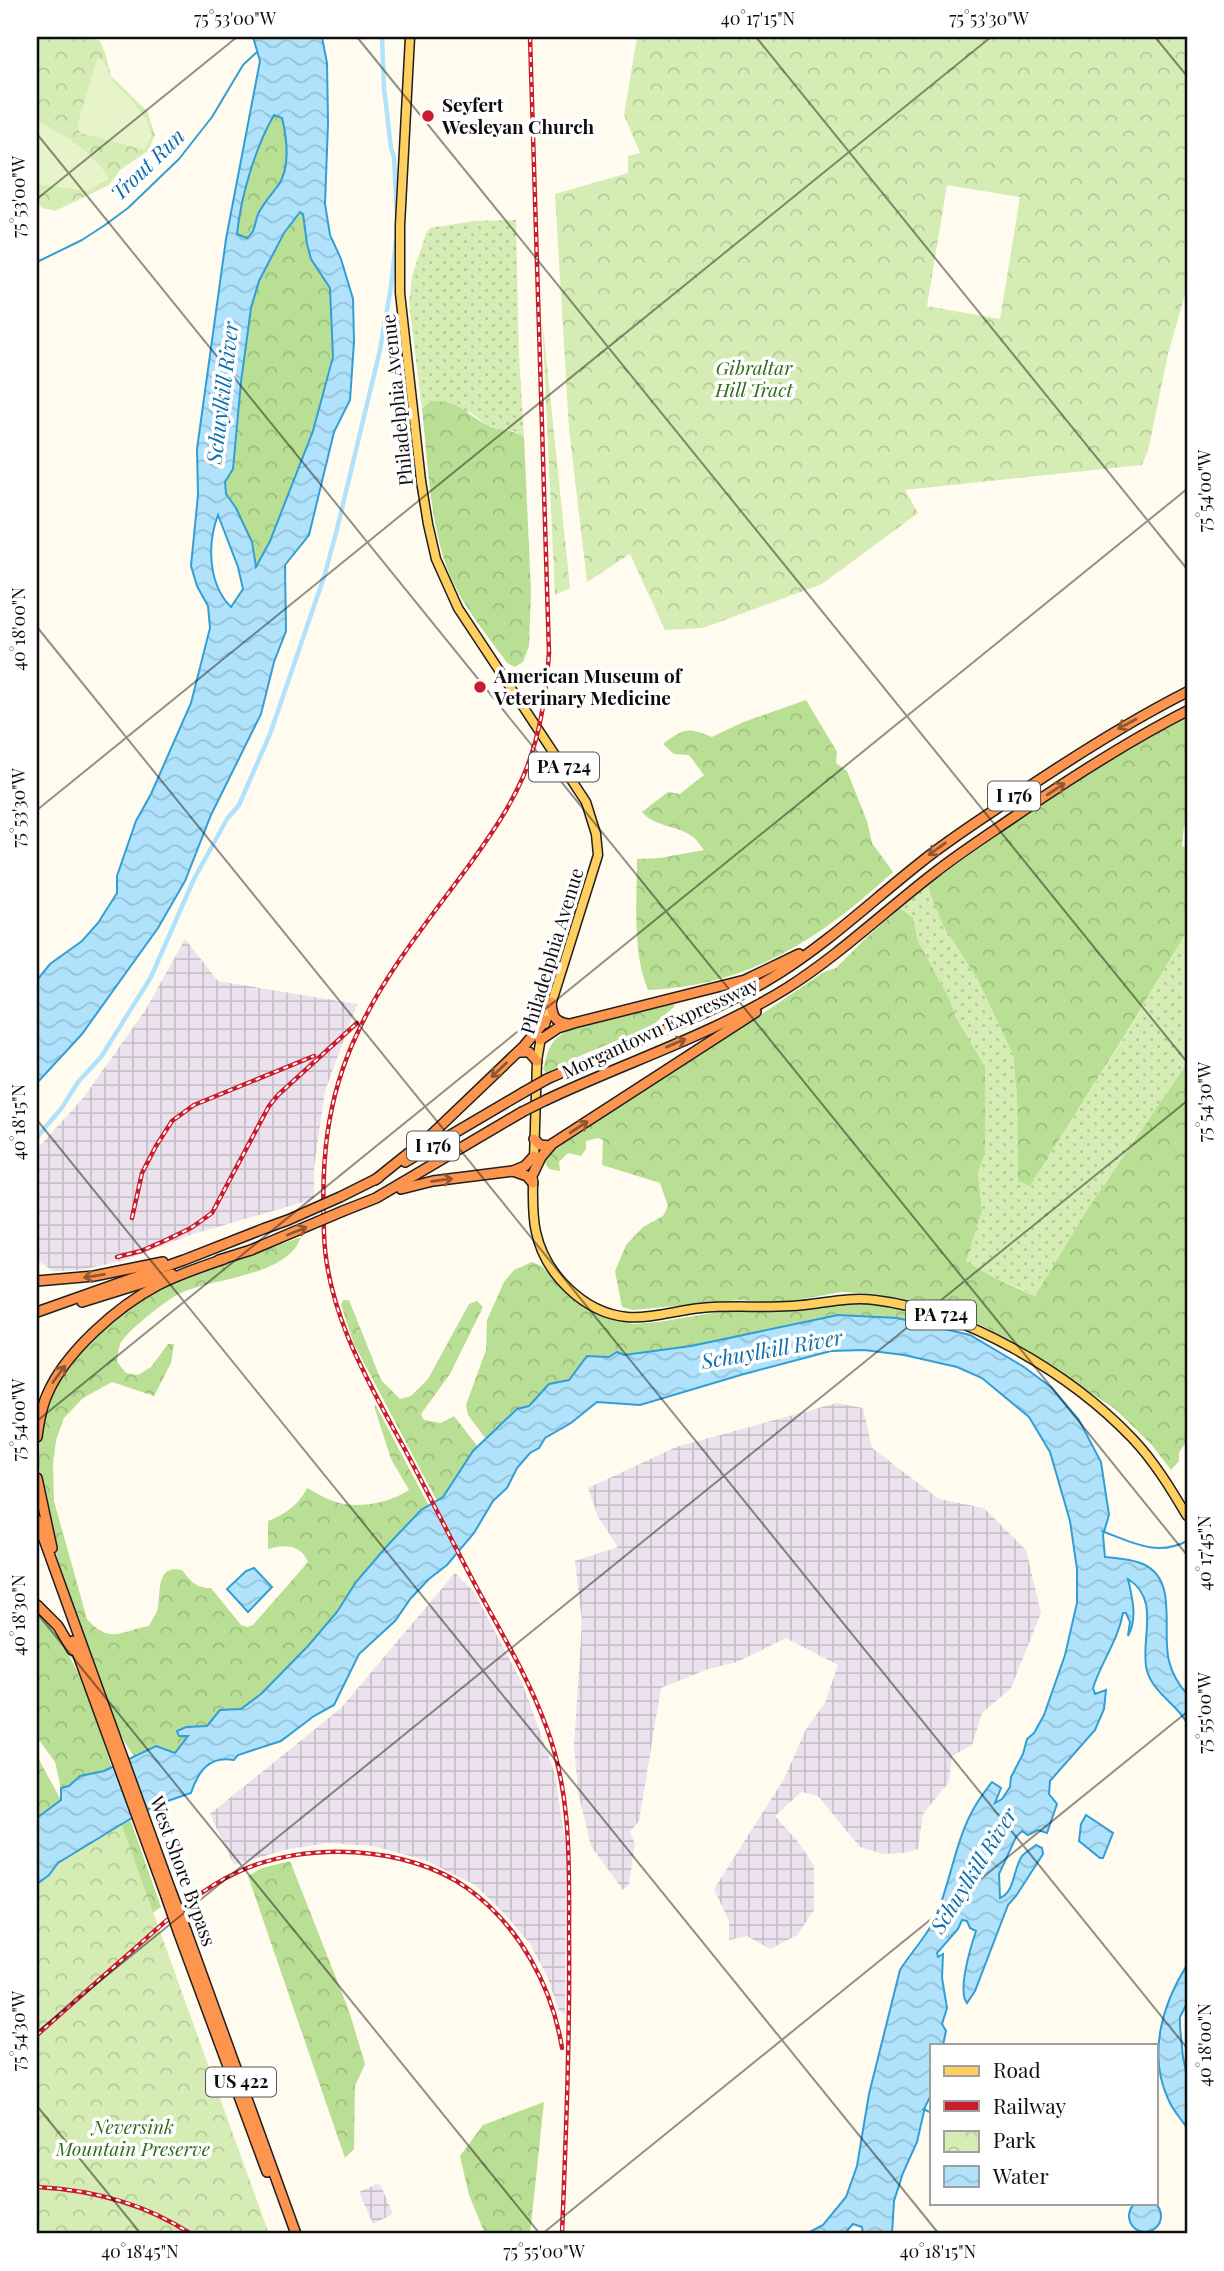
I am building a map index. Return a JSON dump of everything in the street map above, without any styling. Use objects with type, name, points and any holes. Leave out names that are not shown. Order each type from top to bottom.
[{"type":"highway","name":"Morgantown Expressway","points":[[231,1242],[288,1220],[375,1180],[547,1079],[738,996],[777,975],[816,949],[931,854],[1028,787],[1120,727],[1187,692]]},
{"type":"highway","name":"Morgantown Expressway","points":[[224,1259],[376,1198],[522,1112],[602,1073],[746,1012],[787,988],[864,932],[942,867],[1017,815],[1129,742],[1187,711]]},
{"type":"highway","points":[[540,1040],[570,1024],[744,980],[797,956],[852,918]]},
{"type":"highway","points":[[513,1171],[533,1179],[541,1157],[550,1146],[816,973],[864,932]]},
{"type":"highway","points":[[551,1002],[555,1019],[570,1024]]},
{"type":"highway","points":[[375,1180],[431,1135],[518,1052],[546,1020]]},
{"type":"highway","points":[[518,1052],[529,1052],[537,1061]]},
{"type":"highway","points":[[534,1139],[540,1145],[550,1146]]},
{"type":"highway","points":[[376,1198],[422,1183],[513,1171],[525,1166],[534,1156]]},
{"type":"highway","points":[[37,1281],[68,1280],[118,1272],[180,1258],[231,1242]]},
{"type":"highway","points":[[37,1314],[231,1242]]},
{"type":"highway","points":[[37,1314],[224,1259]]},
{"type":"highway","points":[[37,1437],[41,1411],[52,1384],[103,1323],[136,1298],[158,1286],[224,1259]]},
{"type":"highway","points":[[37,1478],[63,1597]]},
{"type":"highway","name":"West Shore Bypass","points":[[37,1520],[290,2234]]},
{"type":"highway","name":"West Shore Bypass","points":[[37,1535],[92,1695],[107,1723]]},
{"type":"highway","points":[[37,1605],[66,1637],[92,1695]]},
{"type":"highway","name":"West Shore Bypass","points":[[182,1932],[296,2234]]},
{"type":"main road","name":"Philadelphia Avenue","points":[[410,37],[399,277],[421,481],[431,539],[442,575],[458,608],[586,802],[596,834],[598,856],[551,1002],[537,1061],[533,1217],[536,1234],[548,1262],[571,1291],[599,1309],[620,1316],[635,1318],[700,1308],[787,1307],[862,1299],[907,1306],[959,1321],[983,1331],[1033,1361],[1110,1417],[1141,1449],[1187,1516]]},
{"type":"shaded area","points":[[185,939],[218,981],[357,1004],[325,1091],[314,1168],[314,1199],[190,1235],[125,1260],[82,1270],[53,1271],[37,1260],[37,1149],[84,1097],[146,1009]]},
{"type":"shaded area","points":[[837,1403],[863,1408],[872,1448],[939,1499],[984,1508],[1026,1550],[1041,1613],[1011,1688],[982,1713],[972,1745],[952,1756],[949,1782],[923,1814],[918,1849],[884,1854],[860,1847],[818,1796],[801,1792],[775,1816],[799,1843],[814,1866],[814,1910],[797,1935],[770,1949],[747,1936],[729,1940],[729,1921],[714,1889],[784,1779],[806,1729],[825,1703],[838,1665],[786,1638],[737,1662],[708,1669],[661,1688],[639,1821],[630,1832],[635,1844],[629,1884],[623,1890],[591,1846],[578,1792],[574,1745],[582,1622],[575,1561],[618,1547],[598,1517],[588,1488],[676,1447]]},
{"type":"shaded area","points":[[455,1573],[474,1592],[523,1685],[555,1774],[566,1848],[565,2015],[559,2011],[547,1976],[530,1944],[506,1915],[475,1885],[425,1860],[373,1846],[327,1843],[285,1850],[234,1865],[210,1814],[341,1708]]},
{"type":"shaded area","points":[[377,2184],[381,2186],[393,2214],[373,2224],[359,2192]]},
{"type":"green space","points":[[37,37],[88,37],[100,41],[111,76],[147,111],[155,135],[148,151],[120,170],[109,185],[55,211],[42,208],[37,201]]},
{"type":"green space","name":"Gibraltar Hill Tract","points":[[637,37],[1187,37],[1187,288],[1168,354],[1148,451],[1142,465],[905,490],[918,513],[822,584],[703,628],[665,630],[630,554],[587,582],[569,429],[555,194],[628,173],[628,156],[640,153],[624,115]],"holes":[[[947,185],[1020,197],[1000,319],[927,306]]]},
{"type":"green space","points":[[97,58],[103,61],[115,84],[146,119],[152,134],[145,150],[80,133],[77,126]]},
{"type":"green space","points":[[274,114],[282,118],[284,126],[286,163],[281,180],[260,210],[247,238],[237,234],[242,204],[255,157]]},
{"type":"green space","points":[[39,122],[88,153],[109,179],[87,191],[37,184]]},
{"type":"green space","points":[[300,212],[330,288],[333,357],[313,431],[270,541],[255,568],[252,542],[236,508],[226,494],[225,482],[233,469],[251,308],[259,281],[285,233]]},
{"type":"green space","points":[[516,220],[524,437],[514,431],[487,425],[470,412],[422,409],[409,303],[412,276],[430,228],[474,221]]},
{"type":"green space","points":[[542,317],[570,588],[555,595]]},
{"type":"green space","points":[[431,401],[450,403],[487,425],[524,437],[531,592],[529,646],[523,662],[515,667],[507,663],[458,593],[441,549],[433,509],[422,409]]},
{"type":"green space","points":[[806,700],[837,752],[836,763],[847,771],[867,821],[872,843],[893,872],[839,918],[781,954],[719,979],[648,990],[637,943],[637,859],[704,850],[687,833],[653,821],[642,812],[668,792],[680,794],[704,775],[689,755],[674,754],[663,744],[686,731],[712,737],[741,723]]},
{"type":"green space","points":[[1187,716],[1187,822],[1184,826],[1182,846],[1187,848],[1187,931],[1030,1186],[1018,1181],[1017,1098],[1013,1055],[977,978],[944,927],[928,884],[1087,774]]},
{"type":"green space","points":[[928,884],[930,893],[977,978],[1013,1055],[1017,1098],[1018,1181],[1030,1186],[1130,1028],[1187,931],[1187,1063],[1083,1216],[1035,1296],[990,1276],[965,1261],[982,1211],[978,1173],[985,1156],[950,1000],[918,941],[913,918],[900,908]]},
{"type":"green space","points":[[900,908],[913,918],[918,941],[950,1000],[955,1016],[985,1067],[985,1155],[978,1173],[982,1211],[966,1261],[991,1276],[1035,1296],[1083,1216],[1187,1063],[1187,1440],[1179,1453],[1179,1461],[1171,1470],[1151,1444],[1115,1409],[1017,1344],[946,1311],[876,1294],[841,1292],[780,1303],[738,1300],[633,1310],[622,1307],[615,1271],[626,1245],[643,1227],[663,1216],[668,1206],[660,1183],[602,1165],[603,1140],[598,1138],[586,1141],[586,1149],[581,1156],[568,1153],[559,1162],[560,1171],[549,1169],[545,1163],[549,1154],[559,1145],[824,972],[836,968]]},
{"type":"green space","points":[[671,1002],[675,1006],[652,1026],[546,1073],[543,1069],[551,1045],[564,1033],[593,1021]]},
{"type":"green space","points":[[301,1237],[293,1250],[266,1268],[175,1296],[127,1335],[120,1345],[117,1362],[126,1373],[138,1375],[151,1367],[168,1344],[174,1344],[171,1363],[154,1396],[112,1382],[83,1398],[64,1418],[56,1440],[53,1464],[54,1501],[87,1619],[102,1632],[109,1634],[149,1626],[157,1611],[163,1576],[173,1569],[182,1570],[197,1585],[211,1588],[241,1625],[253,1625],[308,1562],[301,1552],[291,1547],[268,1549],[268,1521],[291,1508],[307,1488],[330,1500],[352,1505],[382,1502],[409,1490],[391,1459],[375,1404],[429,1506],[421,1510],[356,1582],[337,1612],[261,1694],[241,1709],[220,1710],[207,1726],[186,1727],[177,1731],[180,1736],[189,1735],[175,1753],[156,1747],[136,1757],[128,1748],[101,1689],[52,1538],[39,1462],[49,1402],[67,1368],[80,1353],[109,1324],[142,1299],[191,1275]]},
{"type":"green space","points":[[532,1262],[542,1266],[565,1293],[585,1309],[633,1324],[718,1312],[786,1310],[838,1303],[870,1303],[938,1317],[935,1326],[897,1318],[838,1315],[691,1346],[624,1355],[617,1352],[609,1357],[587,1356],[568,1380],[549,1384],[529,1406],[486,1439],[468,1415],[466,1405],[486,1350],[487,1320],[504,1282],[514,1270]]},
{"type":"green space","points":[[343,1300],[349,1300],[381,1380],[400,1399],[411,1396],[428,1379],[469,1304],[477,1301],[483,1307],[450,1374],[421,1414],[424,1420],[441,1423],[454,1416],[478,1447],[443,1497],[437,1501],[354,1344],[341,1305]]},
{"type":"green space","points":[[37,1610],[74,1664],[112,1768],[80,1776],[69,1787],[61,1788],[55,1762],[37,1737]]},
{"type":"green space","points":[[37,1756],[61,1800],[37,1818]]},
{"type":"green space","name":"Neversink Mountain Preserve","points":[[112,1798],[269,2234],[37,2234],[37,1853]]},
{"type":"green space","points":[[130,1819],[161,1907],[141,1921],[95,1842]]},
{"type":"green space","points":[[290,1861],[349,2011],[365,2064],[355,2086],[354,2149],[345,2158],[248,1876],[262,1868]]},
{"type":"green space","points":[[544,2102],[530,2234],[485,2234],[469,2195],[460,2156],[483,2125]]},
{"type":"water","name":"Schuylkill River","points":[[253,37],[322,37],[327,63],[325,204],[330,235],[341,259],[353,299],[354,342],[350,400],[334,432],[309,535],[285,565],[286,631],[274,662],[261,714],[211,815],[185,881],[158,928],[82,1034],[37,1083],[37,980],[50,964],[82,941],[98,923],[117,893],[117,876],[136,821],[151,794],[191,703],[210,628],[208,606],[197,586],[191,566],[198,495],[197,449],[226,239],[260,61]],"holes":[[[274,115],[282,118],[286,163],[281,180],[260,210],[247,238],[237,234],[242,204],[255,157]],[[300,212],[303,214],[311,259],[330,288],[333,357],[313,431],[270,541],[256,567],[252,542],[236,508],[226,494],[225,482],[233,469],[251,308],[259,281],[284,233]],[[218,515],[238,567],[243,589],[231,607],[223,598],[214,575],[211,551]]]},
{"type":"water","name":"Schuylkill River","points":[[838,1315],[897,1318],[970,1335],[1024,1367],[1052,1388],[1079,1420],[1101,1462],[1109,1515],[1103,1535],[1105,1557],[1143,1564],[1154,1572],[1165,1594],[1169,1661],[1187,1694],[1187,1723],[1150,1679],[1145,1659],[1147,1609],[1138,1588],[1128,1579],[1133,1608],[1131,1629],[1128,1636],[1130,1622],[1126,1613],[1123,1613],[1093,1688],[1095,1694],[1106,1690],[1104,1709],[1095,1730],[1050,1781],[1049,1794],[1057,1804],[1047,1833],[1038,1830],[1028,1835],[1022,1831],[1016,1837],[999,1874],[1000,1898],[1011,1886],[1022,1856],[1036,1845],[1042,1848],[1043,1854],[1008,1905],[975,1991],[967,2003],[963,1989],[964,1979],[976,1931],[970,1928],[967,1921],[962,1920],[958,1929],[937,1953],[938,1957],[943,1954],[942,1978],[947,2008],[942,2024],[946,2031],[943,2044],[930,2044],[930,2097],[917,2142],[894,2201],[892,2234],[863,2234],[862,2227],[853,2224],[844,2234],[806,2234],[823,2225],[846,2197],[857,2166],[869,2094],[900,1970],[936,1916],[962,1834],[976,1805],[992,1782],[1001,1788],[995,1803],[1002,1799],[1010,1787],[1011,1777],[1023,1754],[1027,1739],[1034,1733],[1044,1715],[1065,1655],[1077,1603],[1077,1569],[1070,1521],[1050,1452],[1029,1417],[982,1378],[957,1367],[904,1355],[864,1350],[831,1351],[640,1405],[597,1402],[571,1423],[545,1438],[539,1448],[530,1453],[517,1468],[507,1488],[493,1501],[474,1533],[447,1565],[429,1579],[395,1621],[359,1654],[334,1705],[314,1716],[281,1741],[238,1755],[234,1760],[225,1759],[211,1763],[197,1778],[191,1793],[159,1804],[130,1819],[58,1863],[49,1875],[37,1884],[37,1818],[61,1800],[61,1788],[69,1786],[80,1776],[104,1771],[156,1746],[175,1753],[188,1736],[179,1736],[177,1731],[186,1727],[207,1726],[220,1710],[241,1709],[261,1694],[337,1612],[356,1582],[387,1546],[421,1510],[443,1497],[473,1451],[517,1409],[529,1406],[549,1384],[569,1380],[587,1356],[609,1357],[617,1352],[624,1355],[691,1346]]},
{"type":"water","points":[[254,1568],[272,1587],[248,1612],[227,1589],[246,1571]]},
{"type":"water","points":[[1086,1815],[1113,1833],[1103,1858],[1079,1841],[1081,1824]]},
{"type":"water","points":[[1187,1965],[1187,2003],[1180,2017],[1180,2027],[1187,2076],[1187,2128],[1162,2084],[1158,2048],[1165,2013]]},
{"type":"water","points":[[1135,2204],[1155,2204],[1160,2210],[1160,2222],[1151,2231],[1139,2231],[1130,2222],[1130,2210]]},
{"type":"waterway","points":[[382,37],[384,88],[394,157],[397,215]]},
{"type":"waterway","name":"Trout Run","points":[[37,262],[82,240],[128,208],[179,159],[212,117],[243,65],[257,52]]},
{"type":"waterway","points":[[37,1137],[61,1109],[78,1082],[101,1057],[151,977],[194,879],[227,819],[239,805],[270,734],[324,577],[336,533],[380,350],[396,241]]},
{"type":"waterway","points":[[1102,1531],[1155,1548],[1176,1546],[1187,1541]]},
{"type":"waterway","points":[[923,2109],[930,2112]]},
{"type":"railway","points":[[530,37],[549,653],[541,716],[534,747],[518,789],[477,854],[394,968],[357,1034],[332,1107],[325,1156],[323,1207],[326,1262],[340,1317],[351,1344],[523,1674],[546,1726],[561,1778],[569,1883],[568,2048],[562,2234]]},
{"type":"railway","points":[[117,1257],[164,1241],[191,1228],[212,1213],[269,1106],[357,1023]]},
{"type":"railway","points":[[132,1218],[142,1173],[172,1121],[194,1105],[314,1056]]},
{"type":"railway","points":[[37,2035],[169,1918],[223,1879],[264,1862],[293,1855],[355,1852],[415,1863],[443,1874],[486,1903],[517,1939],[530,1959],[550,2002],[562,2048]]},
{"type":"railway","points":[[37,2187],[78,2191],[117,2200],[155,2214],[191,2234]]},
{"type":"place","name":"Seyfert Wesleyan Church","points":[[428,116]]},
{"type":"place","name":"American Museum of Veterinary Medicine","points":[[480,687]]}]
